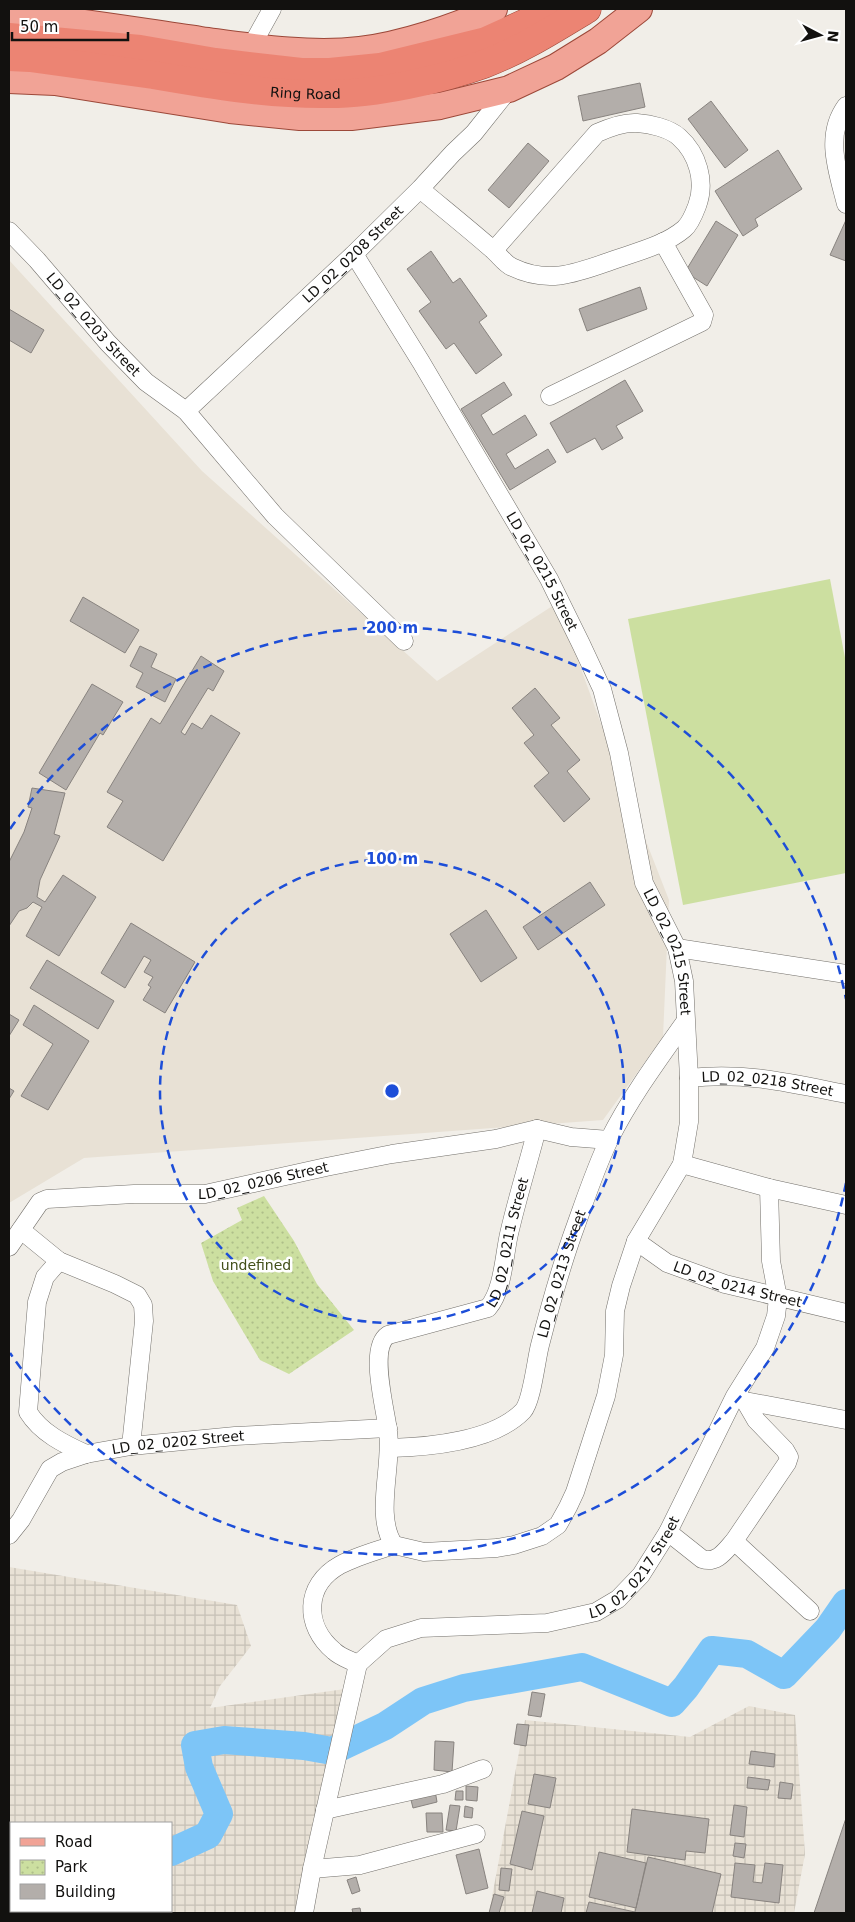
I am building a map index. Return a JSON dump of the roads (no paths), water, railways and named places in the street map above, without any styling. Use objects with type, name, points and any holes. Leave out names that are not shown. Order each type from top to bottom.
[{"type":"highway","name":"Ring Road","points":[[9,57],[30,58],[258,91],[330,83],[380,67],[486,41],[556,9]]},
{"type":"highway","name":"Ring Road","points":[[9,37],[140,49],[215,62],[291,70],[330,83],[382,90],[484,64],[545,35],[587,9]]},
{"type":"main road","points":[[9,14],[45,17],[251,47],[321,51],[358,50],[386,45],[470,20],[494,9]]},
{"type":"main road","points":[[9,80],[55,82],[230,110],[300,116],[351,117],[440,106],[509,88],[556,67],[590,46],[639,9]]},
{"type":"street","points":[[251,47],[272,9]]},
{"type":"street","name":"LD_02_0208 Street","points":[[186,412],[354,254],[420,189],[474,133],[509,88]]},
{"type":"street","points":[[846,106],[840,114],[834,133],[834,156],[846,204]]},
{"type":"street","points":[[420,189],[494,250],[510,267],[545,276],[558,277],[579,272],[662,242],[685,229],[700,199],[701,182],[696,160],[679,137],[664,128],[635,122],[610,127],[597,133],[494,250]]},
{"type":"street","name":"LD_02_0203 Street","points":[[9,231],[37,260],[114,350],[146,382],[186,412],[275,516],[404,641]]},
{"type":"street","points":[[550,396],[702,322],[704,314],[662,242]]},
{"type":"street","name":"LD_02_0215 Street","points":[[354,254],[421,362],[549,579],[602,689],[619,753],[644,883],[677,948],[684,981],[689,1078],[689,1122],[682,1164],[636,1241],[615,1311],[614,1355],[606,1396],[575,1492],[558,1525],[542,1536],[497,1548],[424,1552],[394,1544]]},
{"type":"street","points":[[677,948],[846,974]]},
{"type":"street","name":"LD_02_0213 Street","points":[[390,1448],[443,1443],[474,1437],[497,1429],[524,1410],[540,1346],[575,1227],[609,1140],[651,1069],[685,1022]]},
{"type":"street","name":"LD_02_0218 Street","points":[[689,1078],[716,1076],[769,1078],[846,1094]]},
{"type":"street","points":[[537,1129],[572,1137],[609,1140]]},
{"type":"street","name":"LD_02_0206 Street","points":[[9,1246],[40,1202],[47,1199],[134,1194],[206,1194],[345,1163],[392,1154],[496,1139],[537,1129]]},
{"type":"street","name":"LD_02_0211 Street","points":[[388,1428],[379,1380],[380,1346],[383,1338],[488,1308],[493,1302],[498,1288],[509,1232],[537,1129]]},
{"type":"street","points":[[682,1164],[769,1188],[846,1205]]},
{"type":"street","points":[[769,1188],[771,1261],[778,1298]]},
{"type":"street","points":[[21,1230],[59,1260],[115,1284],[137,1296],[143,1305],[144,1329],[131,1446]]},
{"type":"street","name":"LD_02_0214 Street","points":[[636,1241],[667,1263],[725,1284],[846,1313]]},
{"type":"street","points":[[59,1260],[45,1277],[37,1302],[28,1412],[34,1422],[59,1442],[86,1454]]},
{"type":"street","name":"LD_02_0217 Street","points":[[358,1664],[386,1639],[421,1628],[547,1623],[596,1612],[618,1599],[641,1575],[668,1532],[740,1398],[764,1348],[776,1316],[778,1298]]},
{"type":"street","points":[[740,1398],[846,1420]]},
{"type":"street","points":[[668,1532],[708,1561],[719,1557],[734,1541],[787,1463],[789,1457],[785,1450],[756,1420],[740,1398]]},
{"type":"street","points":[[304,1913],[312,1869],[358,1664],[335,1652],[324,1640],[315,1626],[312,1617],[312,1605],[316,1590],[325,1577],[339,1566],[394,1544],[388,1536],[385,1495],[390,1448],[388,1428]]},
{"type":"street","name":"LD_02_0202 Street","points":[[9,1534],[15,1519],[50,1469],[62,1462],[86,1454],[131,1446],[236,1436],[388,1428]]},
{"type":"street","points":[[734,1541],[810,1611]]},
{"type":"street","points":[[326,1810],[443,1784],[484,1769]]},
{"type":"street","points":[[312,1869],[360,1865],[476,1834]]},
{"type":"waterway","points":[[172,1852],[208,1835],[219,1814],[199,1767],[195,1745],[224,1740],[304,1746],[332,1751],[385,1726],[423,1701],[464,1688],[582,1667],[672,1703],[686,1687],[712,1650],[747,1654],[784,1675],[828,1629],[846,1603]]},
{"type":"park label","name":"undefined","points":[[256,1265]]}]
